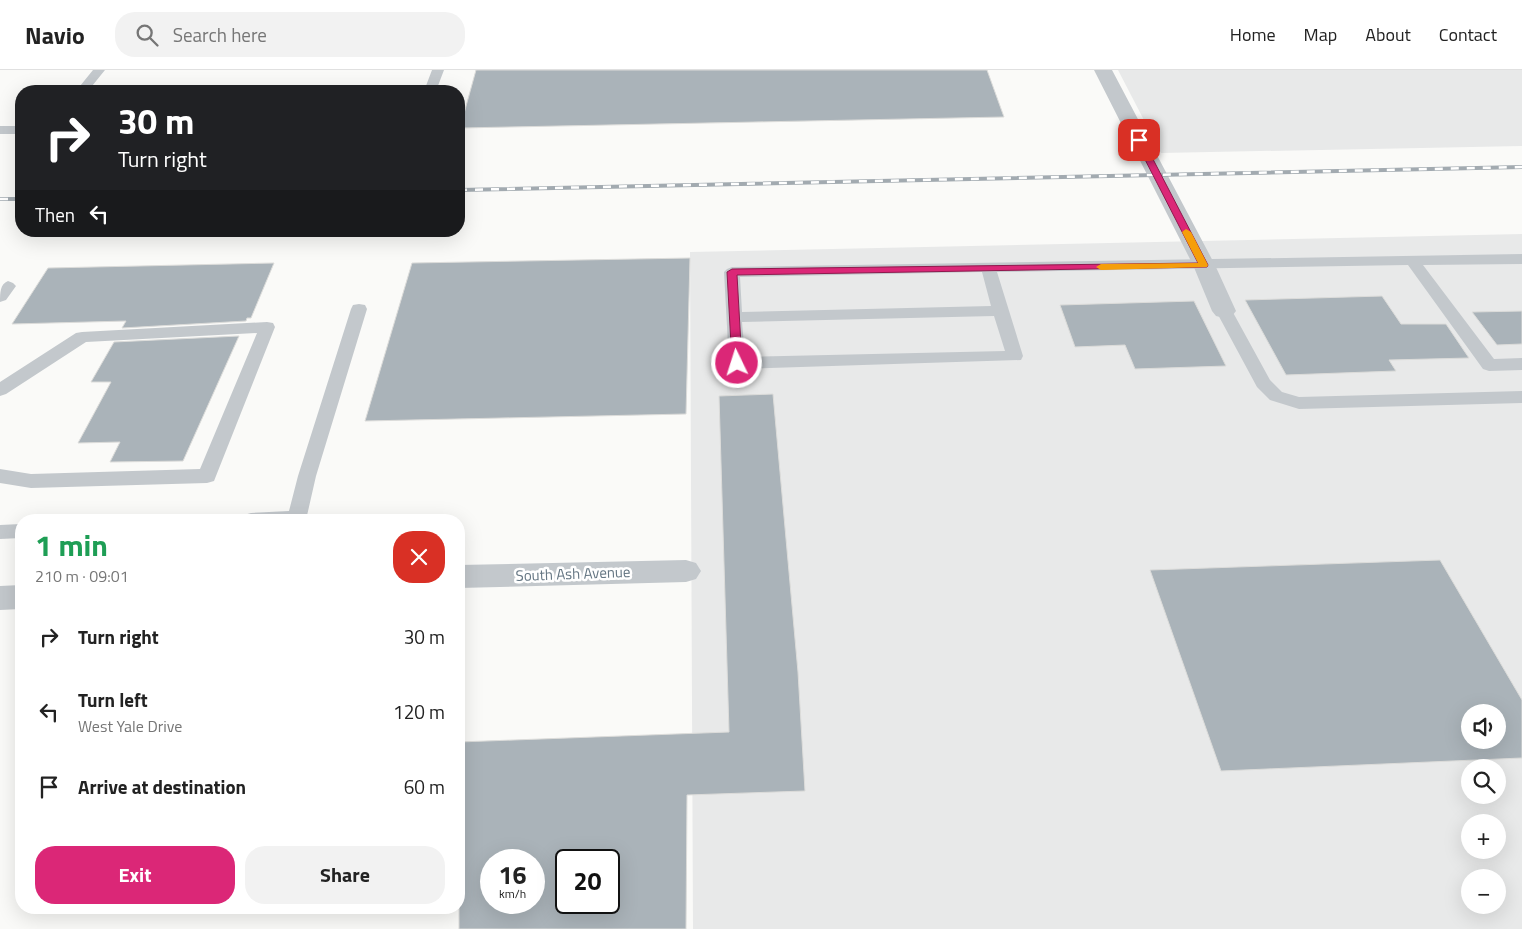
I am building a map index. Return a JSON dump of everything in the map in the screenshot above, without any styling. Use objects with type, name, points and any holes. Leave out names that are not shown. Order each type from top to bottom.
[{"type":"street","points":[[1103,70],[1204,265],[1224,311]]},
{"type":"street","name":"South Ash Avenue","points":[[465,577],[686,571]]},
{"type":"street","points":[[0,598],[15,597]]},
{"type":"lane","points":[[87,85],[99,70]]},
{"type":"lane","points":[[432,85],[438,70]]},
{"type":"lane","points":[[0,130],[15,130]]},
{"type":"lane","points":[[989,269],[1015,356],[737,363],[732,272],[1522,259]]},
{"type":"lane","points":[[1412,261],[1489,365],[1522,364]]},
{"type":"lane","points":[[297,514],[306,476],[359,309]]},
{"type":"lane","points":[[734,317],[1000,311]]},
{"type":"lane","points":[[1224,311],[1263,383],[1276,396],[1298,403],[1522,397]]},
{"type":"lane","points":[[0,390],[82,337],[267,327],[207,476],[31,481],[0,476]]},
{"type":"lane","points":[[0,532],[15,531]]},
{"type":"shaded area","points":[[1118,70],[1522,70],[1522,146],[1161,153]]},
{"type":"shaded area","points":[[1522,234],[1522,929],[693,929],[690,252]]},
{"type":"building","points":[[476,70],[987,70],[1004,117],[465,128],[465,110]]},
{"type":"building","points":[[690,258],[686,414],[365,421],[412,263]]},
{"type":"building","points":[[274,263],[251,318],[247,318],[246,321],[122,328],[126,321],[12,324],[48,268]]},
{"type":"building","points":[[1382,296],[1401,324],[1446,324],[1469,358],[1389,360],[1396,371],[1286,375],[1245,300]]},
{"type":"building","points":[[1194,301],[1226,366],[1135,369],[1125,345],[1075,347],[1060,305]]},
{"type":"building","points":[[1522,311],[1522,344],[1497,345],[1472,312]]},
{"type":"building","points":[[239,336],[183,461],[110,462],[120,442],[78,443],[111,382],[91,382],[114,342]]},
{"type":"building","points":[[773,394],[798,672],[805,791],[687,795],[686,929],[459,929],[459,914],[465,914],[465,742],[729,732],[719,396]]},
{"type":"building","points":[[1440,560],[1522,700],[1522,758],[1461,759],[1461,761],[1221,771],[1150,570]]},
{"type":"railway","points":[[465,190],[1522,167]]},
{"type":"railway","points":[[0,199],[15,199]]},
{"type":"slow traffic","points":[[1101,267],[1204,265],[1186,232]]},
{"type":"route","points":[[737,363],[732,272],[1204,265],[1139,140]]}]
